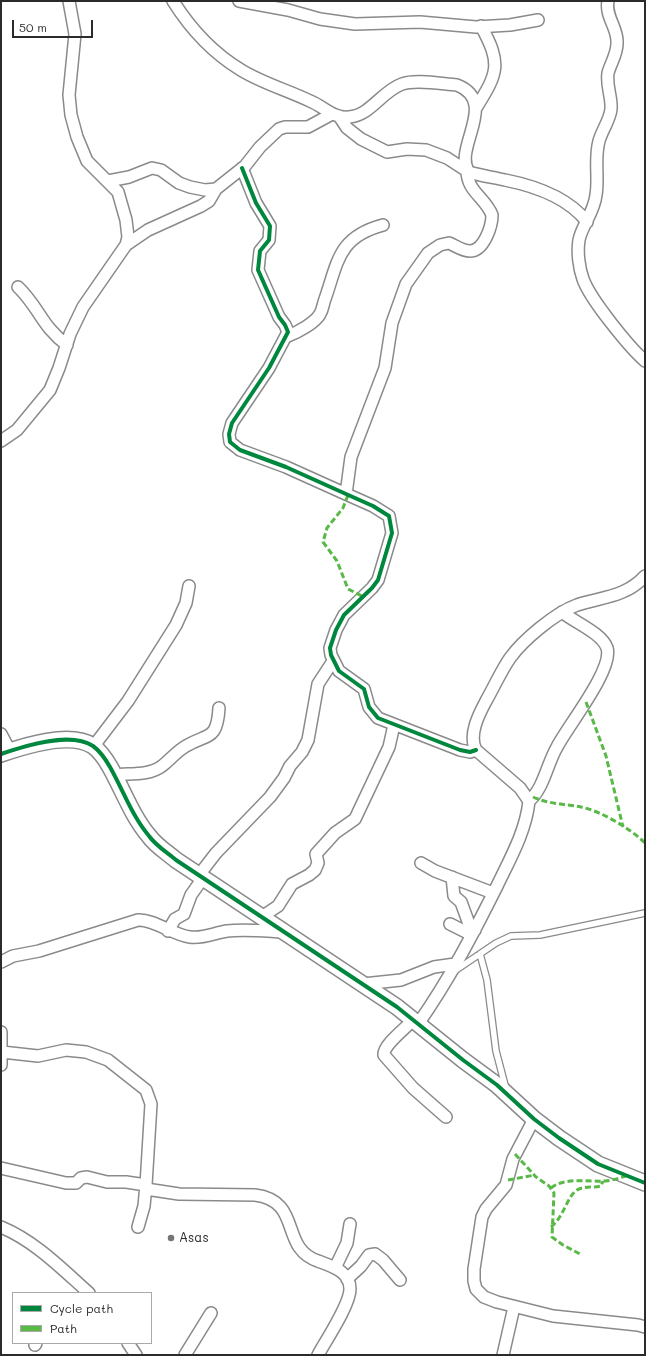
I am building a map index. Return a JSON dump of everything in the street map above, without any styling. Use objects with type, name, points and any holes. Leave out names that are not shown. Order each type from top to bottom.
[{"type":"street","points":[[69,1],[75,34],[69,95],[71,115],[84,156],[90,165],[118,192],[123,206],[128,230],[126,245]]},
{"type":"street","points":[[173,1],[194,30],[235,66],[279,88],[312,101],[336,115],[348,118],[357,115],[375,104],[396,88],[408,82],[457,85],[464,88],[470,94],[476,108]]},
{"type":"street","points":[[239,1],[288,10],[320,19],[355,24],[425,22],[481,26],[510,25],[538,20]]},
{"type":"street","points":[[608,1],[609,17],[616,32],[618,46],[608,73],[610,112],[597,148],[596,194],[592,212],[578,243],[579,261],[583,280],[615,328],[645,361]]},
{"type":"street","points":[[346,494],[351,457],[385,368],[392,323],[406,284],[422,260],[435,248],[449,243],[468,251],[473,251],[482,244],[486,237],[492,215],[486,205],[471,189],[467,180],[467,151],[476,108],[491,81],[495,67],[494,52],[481,26]]},
{"type":"street","points":[[1,441],[17,430],[44,398],[59,368],[83,307],[126,245],[148,230],[205,204],[213,196],[216,189],[242,168],[279,129],[285,127],[308,127],[336,115]]},
{"type":"street","points":[[336,115],[347,128],[361,138],[387,152],[407,148],[426,150],[447,158],[474,174],[523,184],[562,199],[574,207],[587,222]]},
{"type":"street","points":[[108,181],[129,177],[145,169],[156,168],[167,173],[183,185],[204,190],[216,189]]},
{"type":"street","points":[[242,168],[256,203],[270,226],[268,240],[260,251],[258,267],[279,316],[286,326],[288,336]]},
{"type":"street","points":[[383,225],[362,233],[343,249],[333,270],[331,284],[320,313],[296,333],[288,336],[232,423],[229,434],[230,442],[240,450],[286,467],[384,512],[390,520],[392,532],[378,580],[372,588],[350,608],[336,630],[330,648],[333,662],[339,671],[364,689],[369,707],[375,715],[394,725],[460,750],[466,752],[476,750]]},
{"type":"street","points":[[18,287],[30,299],[44,324],[67,345]]},
{"type":"street","points":[[629,590],[645,576]]},
{"type":"street","points":[[93,747],[128,701],[176,625],[186,603],[189,586]]},
{"type":"street","points":[[529,801],[520,788],[476,750],[473,738],[474,730],[483,707],[509,659],[537,632],[562,612],[577,605],[610,598],[629,590],[645,588]]},
{"type":"street","points":[[446,1118],[413,1088],[384,1056],[384,1049],[389,1043],[416,1022],[453,969],[493,894],[522,831],[528,812],[529,801],[541,782],[556,748],[589,697],[608,656],[605,644],[590,630],[562,612]]},
{"type":"street","points":[[168,931],[175,919],[184,914],[191,895],[216,853],[270,797],[282,782],[290,766],[302,752],[308,740],[318,684],[333,662]]},
{"type":"street","points":[[114,775],[147,772],[157,769],[186,745],[204,739],[213,732],[219,719],[219,708]]},
{"type":"street","points":[[263,916],[278,906],[292,884],[315,870],[318,864],[316,854],[319,850],[335,832],[355,819],[389,747],[394,725]]},
{"type":"street","points":[[1,734],[5,753],[34,744],[67,740],[86,743],[93,747],[101,754],[114,775],[130,808],[150,838],[176,860],[263,916],[282,932],[363,984],[416,1022],[507,1094],[534,1119],[558,1138],[598,1164],[645,1183]]},
{"type":"street","points":[[421,863],[452,878],[493,894]]},
{"type":"street","points":[[452,878],[454,896],[462,902],[473,933]]},
{"type":"street","points":[[1,962],[13,956],[38,951],[138,920],[148,921],[168,931],[197,938],[231,931],[282,932]]},
{"type":"street","points":[[450,924],[473,933]]},
{"type":"street","points":[[363,984],[400,980],[434,967],[453,969]]},
{"type":"street","points":[[1,1032],[1,1065]]},
{"type":"street","points":[[2,1052],[38,1056],[66,1050],[86,1052],[108,1060],[146,1090],[151,1104],[144,1206],[138,1226]]},
{"type":"street","points":[[534,1119],[513,1159],[506,1185],[486,1209],[482,1217],[474,1269],[475,1285],[482,1296],[514,1307],[553,1316],[645,1327]]},
{"type":"street","points":[[1,1168],[71,1184],[76,1183],[81,1178],[87,1177],[107,1182],[126,1182],[179,1194],[255,1195],[274,1200],[283,1209],[294,1241],[303,1253],[335,1268],[347,1279],[350,1289],[345,1306],[318,1355]]},
{"type":"street","points":[[335,1268],[347,1243],[350,1224]]},
{"type":"street","points":[[1,1227],[40,1250],[84,1291]]},
{"type":"street","points":[[347,1279],[361,1266],[368,1255],[374,1254],[384,1260],[400,1280]]},
{"type":"street","points":[[503,1355],[514,1307]]},
{"type":"street","points":[[185,1355],[211,1313]]},
{"type":"street","points":[[129,1344],[136,1355]]},
{"type":"lane","points":[[453,969],[510,936],[540,935],[645,913]]},
{"type":"lane","points":[[480,954],[487,980],[496,1051],[507,1094]]},
{"type":"marked path","points":[[348,495],[343,508],[327,528],[323,542],[337,561],[348,589],[364,597]]},
{"type":"marked path","points":[[586,702],[606,756],[623,827]]},
{"type":"marked path","points":[[533,797],[551,802],[581,807],[597,812],[624,827],[645,843]]},
{"type":"marked path","points":[[515,1154],[536,1177],[549,1186],[554,1193],[552,1237],[580,1254]]},
{"type":"marked path","points":[[508,1180],[535,1175]]},
{"type":"marked path","points":[[551,1188],[563,1182],[569,1181],[607,1181],[626,1176]]},
{"type":"marked path","points":[[551,1227],[560,1217],[575,1192],[582,1188],[601,1186],[603,1181]]},
{"type":"cycle path","points":[[242,168],[256,203],[270,226],[269,240],[260,251],[258,270],[279,317],[288,332],[269,368],[232,423],[229,434],[230,442],[240,450],[286,467],[373,506],[389,516],[392,533],[378,580],[372,588],[344,615],[336,630],[330,648],[331,655],[339,671],[364,689],[369,707],[378,718],[460,750],[470,752],[476,750]]},
{"type":"cycle path","points":[[1,754],[47,741],[72,740],[93,746],[108,764],[143,828],[152,840],[162,849],[176,860],[397,1007],[497,1085],[534,1119],[559,1138],[598,1164],[645,1183]]},
{"type":"place","name":"Asas","points":[[171,1238]]}]
